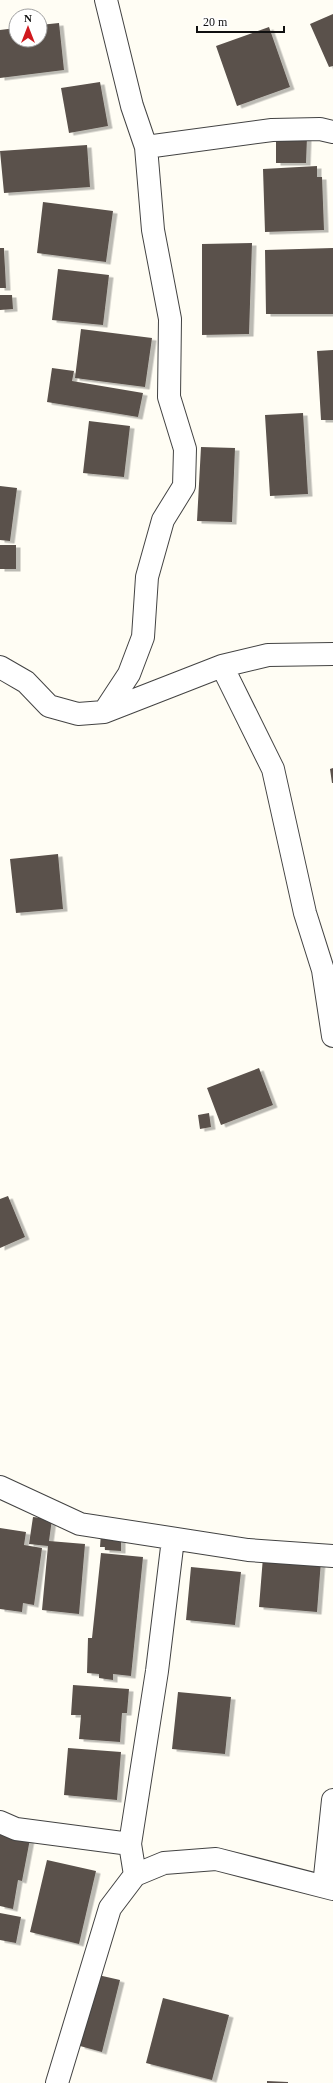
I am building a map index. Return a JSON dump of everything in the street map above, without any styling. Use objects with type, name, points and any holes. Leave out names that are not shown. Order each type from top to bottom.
[{"type":"street","points":[[104,712],[129,674],[143,637],[147,577],[163,520],[184,486],[185,449],[169,397],[170,319],[153,230],[146,147],[132,106],[106,0]]},
{"type":"street","points":[[146,147],[272,130],[320,129],[333,132]]},
{"type":"street","points":[[0,667],[26,682],[49,706],[78,714],[104,712],[222,666],[268,656],[333,654]]},
{"type":"street","points":[[222,666],[273,769],[305,913],[323,970],[333,1036]]},
{"type":"street","points":[[0,1487],[80,1524],[248,1550],[333,1556]]},
{"type":"street","points":[[135,1875],[130,1844],[158,1671],[173,1539]]},
{"type":"street","points":[[57,2083],[110,1908],[135,1875],[164,1863],[216,1859],[329,1888],[333,1800]]},
{"type":"street","points":[[0,1822],[16,1828],[130,1844]]},
{"type":"building","points":[[333,14],[333,66],[329,67],[310,24]]},
{"type":"building","points":[[59,23],[64,70],[0,78],[0,30],[8,29],[8,48],[48,48],[48,24]]},
{"type":"building","points":[[269,27],[290,87],[237,106],[216,46]]},
{"type":"building","points":[[100,82],[108,126],[69,133],[61,88]]},
{"type":"building","points":[[276,137],[307,137],[306,163],[276,163]]},
{"type":"building","points":[[87,145],[90,187],[4,193],[0,151]]},
{"type":"building","points":[[317,166],[317,177],[322,177],[324,230],[265,232],[263,169]]},
{"type":"building","points":[[43,202],[113,211],[106,262],[37,253]]},
{"type":"building","points":[[252,243],[249,334],[202,335],[202,244]]},
{"type":"building","points":[[0,248],[4,248],[6,288],[0,288]]},
{"type":"building","points":[[333,248],[333,314],[266,314],[265,250]]},
{"type":"building","points":[[58,269],[109,275],[103,325],[52,320]]},
{"type":"building","points":[[0,295],[12,295],[13,309],[0,310]]},
{"type":"building","points":[[81,329],[152,338],[145,387],[75,378]]},
{"type":"building","points":[[333,350],[333,420],[321,420],[317,351]]},
{"type":"building","points":[[52,368],[74,371],[72,381],[143,393],[138,417],[47,402]]},
{"type":"building","points":[[303,413],[308,494],[270,496],[265,415]]},
{"type":"building","points":[[89,421],[130,426],[124,477],[83,473]]},
{"type":"building","points":[[201,447],[235,448],[232,522],[197,521]]},
{"type":"building","points":[[0,486],[17,488],[10,541],[0,540]]},
{"type":"building","points":[[0,545],[16,545],[16,569],[0,569]]},
{"type":"building","points":[[333,768],[333,783],[332,783],[330,769]]},
{"type":"building","points":[[58,854],[63,909],[16,913],[10,859]]},
{"type":"building","points":[[259,1068],[273,1105],[221,1125],[207,1088]]},
{"type":"building","points":[[209,1113],[211,1127],[200,1129],[198,1115]]},
{"type":"building","points":[[8,1196],[25,1237],[0,1248],[0,1199]]},
{"type":"building","points":[[33,1517],[52,1519],[49,1541],[85,1544],[79,1614],[42,1610],[48,1546],[29,1544]]},
{"type":"building","points":[[0,1528],[26,1532],[24,1545],[42,1548],[34,1605],[23,1603],[22,1612],[0,1609]]},
{"type":"building","points":[[101,1533],[121,1534],[121,1551],[105,1550],[105,1547],[100,1547]]},
{"type":"building","points":[[101,1553],[143,1557],[131,1676],[113,1674],[113,1680],[99,1678],[99,1674],[87,1673],[88,1638],[92,1638]]},
{"type":"building","points":[[263,1557],[321,1561],[317,1612],[259,1607]]},
{"type":"building","points":[[191,1567],[241,1572],[235,1625],[186,1620]]},
{"type":"building","points":[[73,1685],[129,1689],[127,1713],[122,1713],[120,1742],[79,1739],[81,1715],[71,1715]]},
{"type":"building","points":[[178,1692],[231,1697],[225,1754],[172,1749]]},
{"type":"building","points":[[68,1748],[121,1752],[117,1800],[64,1795]]},
{"type":"building","points":[[0,1833],[30,1839],[22,1881],[18,1880],[13,1909],[0,1906]]},
{"type":"building","points":[[47,1860],[96,1871],[79,1944],[30,1932]]},
{"type":"building","points":[[0,1913],[21,1917],[16,1943],[0,1940]]},
{"type":"building","points":[[98,1975],[120,1980],[102,2052],[80,2046]]},
{"type":"building","points":[[163,1998],[229,2015],[212,2080],[146,2063]]},
{"type":"building","points":[[267,2081],[288,2082],[288,2083],[267,2083]]}]
